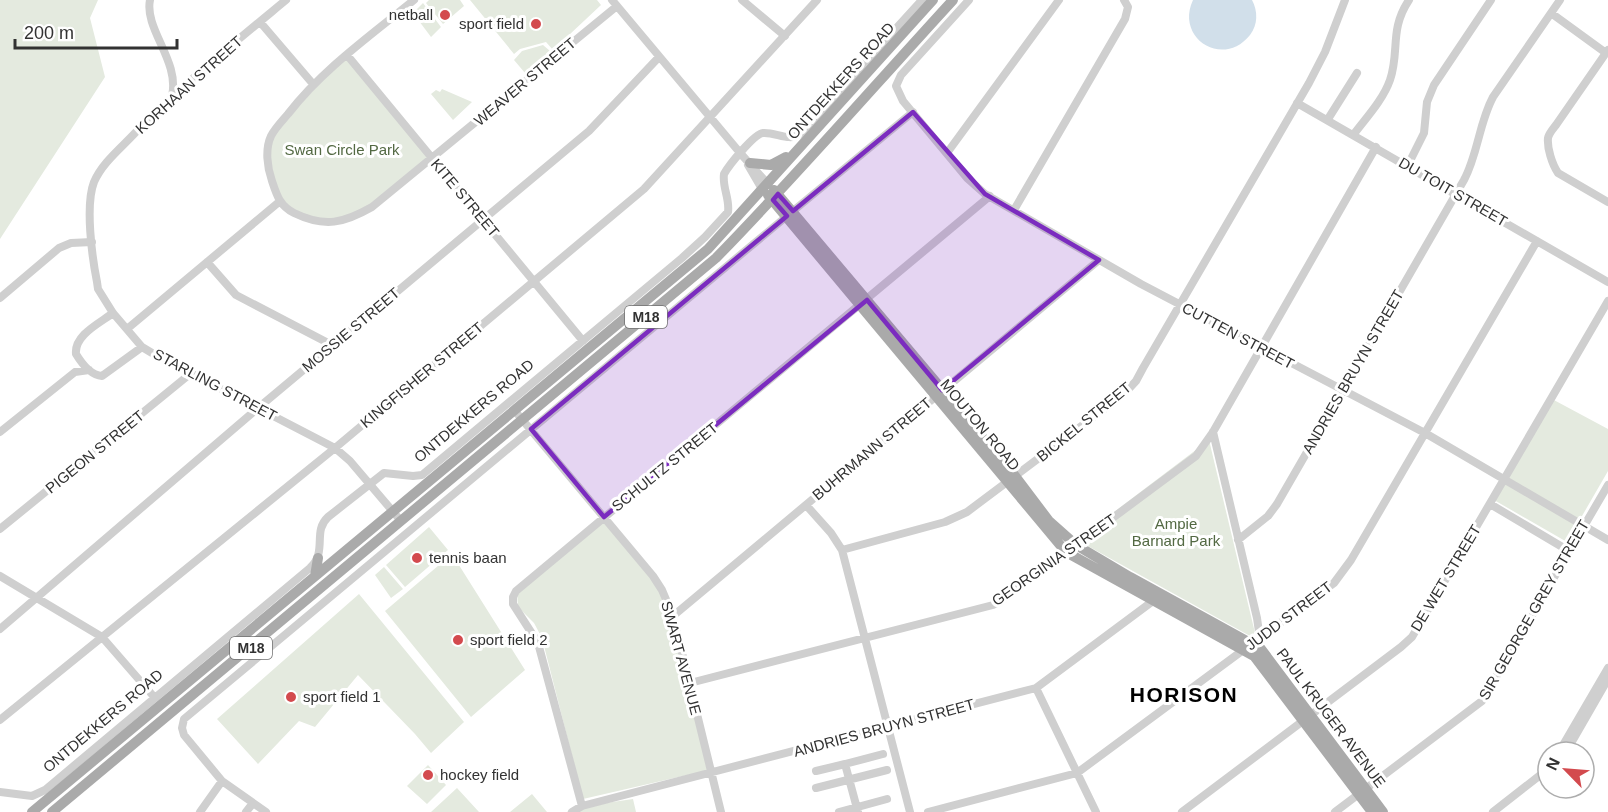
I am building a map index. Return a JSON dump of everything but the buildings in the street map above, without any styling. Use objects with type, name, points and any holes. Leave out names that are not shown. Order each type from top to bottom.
[{"type":"main road","name":"ONTDEKKERS ROAD","points":[[34,810],[708,249],[933,0]]},
{"type":"main road","name":"ONTDEKKERS ROAD","points":[[52,812],[716,258],[775,197],[953,0]]},
{"type":"main road","points":[[745,159],[766,166],[776,164],[809,138]]},
{"type":"main road","name":"MOUTON ROAD","points":[[765,186],[1049,521],[1076,545],[1157,598]]},
{"type":"main road","name":"MOUTON ROAD","points":[[1012,479],[1066,552],[1253,644]]},
{"type":"main road","points":[[315,576],[318,558]]},
{"type":"main road","name":"PAUL KRUGER AVENUE","points":[[1253,644],[1266,656],[1307,718],[1362,792],[1383,812]]},
{"type":"main road","name":"PAUL KRUGER AVENUE","points":[[1362,792],[1372,812]]},
{"type":"street","name":"KORHAAN STREET","points":[[97,175],[189,80],[286,0]]},
{"type":"street","points":[[128,328],[279,202],[268,167],[269,142],[276,130],[313,84],[414,0]]},
{"type":"street","points":[[742,0],[785,36]]},
{"type":"street","name":"KINGFISHER STREET","points":[[0,720],[335,448],[644,189],[817,0]]},
{"type":"street","name":"ONTDEKKERS ROAD","points":[[0,792],[32,796],[41,793],[307,571],[318,558],[324,521],[387,472],[422,475],[682,258],[724,218],[729,207],[723,176],[745,159],[760,134],[791,137],[801,134],[922,0]]},
{"type":"street","name":"CUTTEN STREET","points":[[969,0],[901,75],[896,86],[899,94],[967,178],[990,196],[1099,260],[1425,433],[1608,540]]},
{"type":"street","points":[[947,153],[1059,0]]},
{"type":"street","name":"BICKEL STREET","points":[[842,550],[955,519],[1012,479],[1128,390],[1136,381],[1321,60],[1345,0]]},
{"type":"street","points":[[1354,134],[1376,104],[1391,78],[1397,23],[1409,0]]},
{"type":"street","points":[[1408,165],[1424,134],[1427,102],[1434,85],[1491,0]]},
{"type":"street","name":"ANDRIES BRUYN STREET","points":[[1238,540],[1274,509],[1457,194],[1473,160],[1485,113],[1492,97],[1560,0]]},
{"type":"street","points":[[1014,210],[1125,20],[1127,12],[1125,2]]},
{"type":"street","points":[[149,3],[151,16],[174,75],[172,96]]},
{"type":"street","name":"MOUTON ROAD","points":[[614,3],[765,186]]},
{"type":"street","name":"WEAVER STREET","points":[[279,202],[289,210],[317,221],[345,220],[372,207],[433,159],[614,3]]},
{"type":"street","points":[[1551,13],[1607,51],[1550,134],[1548,141],[1553,165],[1558,173],[1608,202]]},
{"type":"street","points":[[260,22],[313,84]]},
{"type":"street","name":"KITE STREET","points":[[347,55],[583,341]]},
{"type":"street","name":"MOSSIE STREET","points":[[0,629],[332,345],[484,221],[589,131],[659,57]]},
{"type":"street","points":[[1328,119],[1357,73]]},
{"type":"street","points":[[174,75],[189,80]]},
{"type":"street","name":"DU TOIT STREET","points":[[1297,103],[1608,282]]},
{"type":"street","points":[[266,812],[222,781],[184,735],[182,728],[184,719],[913,112]]},
{"type":"street","name":"GEORGINIA STREET","points":[[690,683],[993,605],[1196,456],[1213,432],[1376,147]]},
{"type":"street","name":"STARLING STREET","points":[[97,175],[90,198],[92,242],[98,288],[113,313],[142,346],[190,374],[335,448],[350,461],[401,521]]},
{"type":"street","name":"SCHULTZ STREET","points":[[582,806],[538,643],[512,601],[519,588],[990,196]]},
{"type":"street","name":"JUDD STREET","points":[[928,812],[1077,773],[1338,579],[1537,240]]},
{"type":"street","points":[[0,298],[59,248],[71,243],[92,242]]},
{"type":"street","name":"BUHRMANN STREET","points":[[673,616],[1099,260]]},
{"type":"street","points":[[207,262],[237,295],[332,345]]},
{"type":"street","name":"DE WET STREET","points":[[1182,812],[1412,637],[1608,301]]},
{"type":"street","points":[[113,313],[79,340],[75,351],[79,359],[89,370],[99,376],[105,375],[142,346]]},
{"type":"street","points":[[75,372],[79,359]]},
{"type":"street","points":[[0,432],[75,372],[89,370]]},
{"type":"street","name":"PIGEON STREET","points":[[0,529],[190,374]]},
{"type":"street","name":"SWART AVENUE","points":[[515,411],[658,582],[673,616],[721,812]]},
{"type":"street","name":"PAUL KRUGER AVENUE","points":[[1213,432],[1257,618],[1253,644]]},
{"type":"street","name":"SIR GEORGE GREY STREET","points":[[1335,812],[1482,701],[1608,485]]},
{"type":"street","points":[[1490,504],[1569,551]]},
{"type":"street","points":[[806,505],[831,533],[842,550],[910,812]]},
{"type":"street","points":[[0,576],[102,637],[155,698]]},
{"type":"street","name":"ANDRIES BRUYN STREET","points":[[572,812],[582,806],[1036,687],[1157,598]]},
{"type":"street","points":[[1566,740],[1608,672]]},
{"type":"street","points":[[1572,740],[1608,672]]},
{"type":"street","points":[[1036,687],[1096,812]]},
{"type":"street","points":[[816,771],[883,754]]},
{"type":"street","points":[[845,764],[857,810]]},
{"type":"street","points":[[816,788],[887,770]]},
{"type":"street","points":[[1493,812],[1536,778]]},
{"type":"street","points":[[200,812],[222,781]]},
{"type":"street","points":[[839,812],[857,810],[887,799]]},
{"type":"street","points":[[247,812],[253,803]]},
{"type":"highlighted area","points":[[913,112],[985,194],[1099,260],[942,390],[867,300],[604,517],[531,429],[787,216],[773,200],[778,194],[793,211]]},
{"type":"green space","points":[[0,0],[98,0],[90,18],[105,77],[0,239]]},
{"type":"green space","name":"netball","points":[[429,0],[460,0],[464,6],[443,24],[426,3]]},
{"type":"green space","name":"sport field","points":[[470,0],[597,0],[601,5],[553,50],[546,42],[520,49],[514,54]]},
{"type":"green space","name":"netball","points":[[423,3],[441,27],[431,37],[413,13]]},
{"type":"green space","points":[[543,45],[550,51],[525,73],[514,60],[522,51]]},
{"type":"green space","name":"Swan Circle Park","points":[[347,55],[433,159],[372,207],[328,222],[289,210],[269,174],[267,159],[276,130]]},
{"type":"green space","points":[[442,89],[472,102],[453,120],[431,94],[436,90],[440,92]]},
{"type":"green space","points":[[1552,399],[1608,429],[1608,471],[1567,542],[1494,500]]},
{"type":"green space","name":"Ampie Barnard Park","points":[[1209,440],[1255,633],[1250,636],[1077,540]]},
{"type":"green space","points":[[606,519],[658,582],[672,616],[709,770],[583,799],[542,638],[534,623],[518,607],[517,592]]},
{"type":"green space","name":"tennis baan","points":[[429,527],[448,550],[405,587],[386,565]]},
{"type":"green space","name":"sport field 2","points":[[452,554],[525,670],[471,717],[385,611]]},
{"type":"green space","points":[[384,567],[403,589],[391,598],[375,575]]},
{"type":"green space","name":"sport field 1","points":[[359,594],[464,722],[431,753],[358,675],[315,727],[299,721],[258,764],[217,719]]},
{"type":"green space","name":"hockey field","points":[[428,765],[446,785],[427,804],[407,786]]},
{"type":"green space","points":[[457,788],[479,812],[431,812]]},
{"type":"green space","points":[[532,794],[547,812],[510,812]]},
{"type":"green space","points":[[633,799],[636,812],[567,812],[572,808]]},
{"type":"shaded area","points":[[1193,0],[1252,0],[1256,18],[1255,27],[1239,45],[1227,49],[1215,49],[1196,37],[1191,26],[1189,14]]},
{"type":"place","name":"netball","points":[[445,15]]},
{"type":"place","name":"sport field","points":[[536,24]]},
{"type":"place","name":"tennis baan","points":[[417,558]]},
{"type":"place","name":"sport field 2","points":[[458,640]]},
{"type":"place","name":"sport field 1","points":[[291,697]]},
{"type":"place","name":"hockey field","points":[[428,775]]},
{"type":"district","name":"HORISON","points":[[1184,695]]}]
